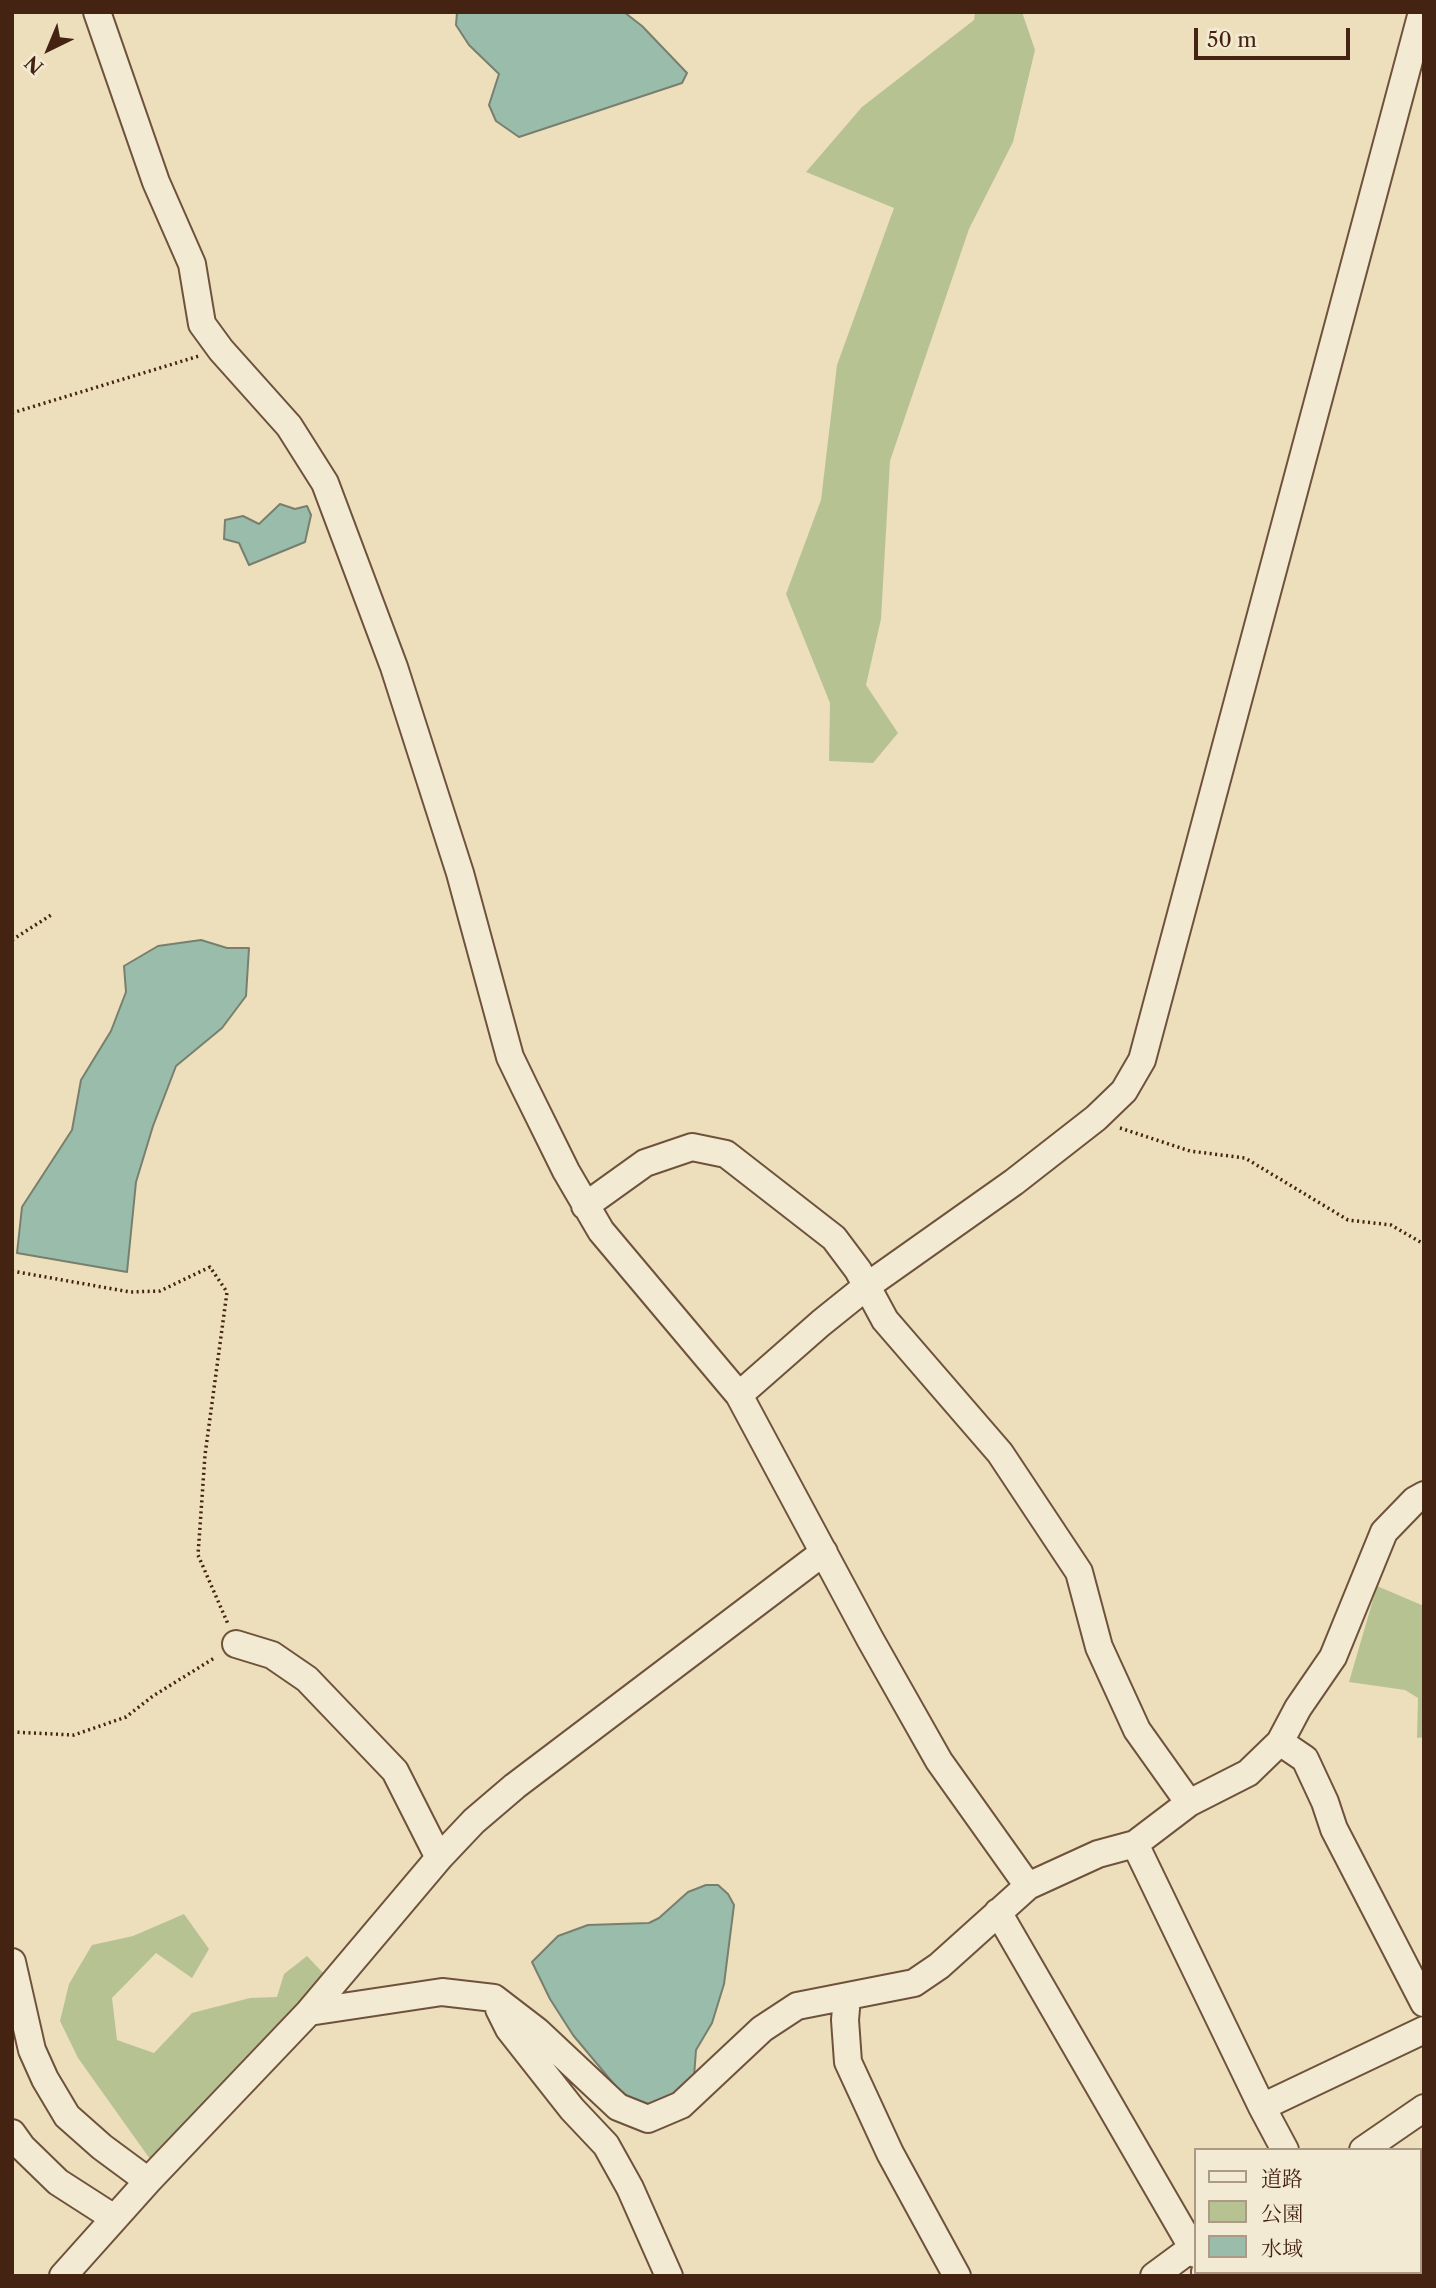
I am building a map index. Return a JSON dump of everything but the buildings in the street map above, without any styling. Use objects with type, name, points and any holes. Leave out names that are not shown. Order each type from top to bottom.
[{"type":"street","points":[[97,12],[156,182],[192,264],[202,324],[221,350],[289,426],[325,483],[394,667],[452,847],[510,1057],[585,1206],[601,1231],[738,1395],[939,1760],[1028,1886]]},
{"type":"street","points":[[738,1395],[821,1322],[867,1286],[1014,1182],[1096,1118],[1124,1091],[1142,1060],[1422,12]]},
{"type":"street","points":[[585,1206],[645,1163],[692,1147],[726,1154],[834,1238],[867,1286],[885,1320],[1000,1453],[1079,1572],[1099,1647],[1137,1730],[1189,1803]]},
{"type":"street","points":[[309,2012],[442,1992],[494,1998],[537,2031],[618,2107],[649,2119],[681,2105],[762,2029],[796,2006],[914,1983],[939,1966],[1028,1886],[1098,1854],[1135,1844],[1189,1803],[1248,1773],[1280,1742],[1298,1708],[1333,1657],[1384,1532],[1415,1500],[1424,1495]]},
{"type":"street","points":[[63,2276],[148,2181],[309,2012],[439,1858],[474,1821],[516,1786],[824,1552]]},
{"type":"street","points":[[236,1644],[272,1655],[307,1679],[359,1733],[395,1771],[439,1858]]},
{"type":"street","points":[[1280,1742],[1305,1759],[1334,1829],[1424,2003]]},
{"type":"street","points":[[1135,1844],[1284,2148]]},
{"type":"street","points":[[999,1912],[1194,2247]]},
{"type":"street","points":[[12,1962],[32,2050],[45,2079],[67,2116],[102,2147],[148,2181]]},
{"type":"street","points":[[847,1997],[845,2020],[848,2062],[890,2153],[957,2276]]},
{"type":"street","points":[[494,1998],[509,2029],[572,2109],[606,2145],[630,2188],[669,2276]]},
{"type":"street","points":[[1262,2107],[1424,2030]]},
{"type":"street","points":[[1366,2148],[1424,2108]]},
{"type":"street","points":[[12,2133],[22,2147],[58,2182],[114,2218]]},
{"type":"street","points":[[1154,2276],[1194,2250]]},
{"type":"path","points":[[12,412],[221,350]]},
{"type":"path","points":[[12,940],[51,915]]},
{"type":"path","points":[[1096,1118],[1143,1137],[1190,1151],[1245,1158],[1348,1220],[1391,1225],[1424,1244]]},
{"type":"path","points":[[12,1271],[130,1292],[160,1291],[210,1267],[228,1292],[205,1455],[198,1555],[236,1644],[153,1696],[126,1717],[74,1735],[12,1732]]},
{"type":"green space","points":[[975,12],[1022,12],[1035,50],[1013,142],[969,229],[890,461],[881,619],[866,685],[898,733],[873,763],[829,761],[830,703],[786,594],[821,500],[837,365],[894,208],[806,172],[862,107],[974,20]]},
{"type":"green space","points":[[1377,1586],[1424,1606],[1424,1737],[1417,1738],[1418,1698],[1405,1690],[1349,1682]]},
{"type":"green space","points":[[184,1914],[209,1949],[192,1978],[156,1953],[112,1998],[117,2040],[154,2053],[192,2013],[250,1998],[277,1997],[284,1974],[307,1956],[326,1976],[304,2004],[150,2159],[78,2058],[60,2021],[69,1984],[92,1945],[133,1936]]},
{"type":"water","points":[[457,12],[624,12],[642,26],[687,73],[682,83],[519,137],[496,121],[489,105],[499,74],[469,45],[456,25]]},
{"type":"water","points":[[280,504],[295,509],[307,506],[311,515],[305,542],[249,565],[239,543],[224,539],[225,520],[243,516],[259,524]]},
{"type":"water","points":[[201,940],[227,948],[249,948],[246,996],[222,1028],[176,1066],[153,1126],[136,1182],[127,1272],[17,1253],[22,1207],[72,1130],[81,1080],[111,1031],[126,992],[124,966],[158,946]]},
{"type":"water","points":[[706,1885],[718,1885],[728,1894],[734,1905],[724,1984],[712,2023],[696,2050],[694,2077],[669,2100],[655,2106],[635,2102],[618,2089],[573,2035],[550,1999],[532,1962],[558,1936],[588,1925],[649,1923],[659,1918],[688,1892]]}]
